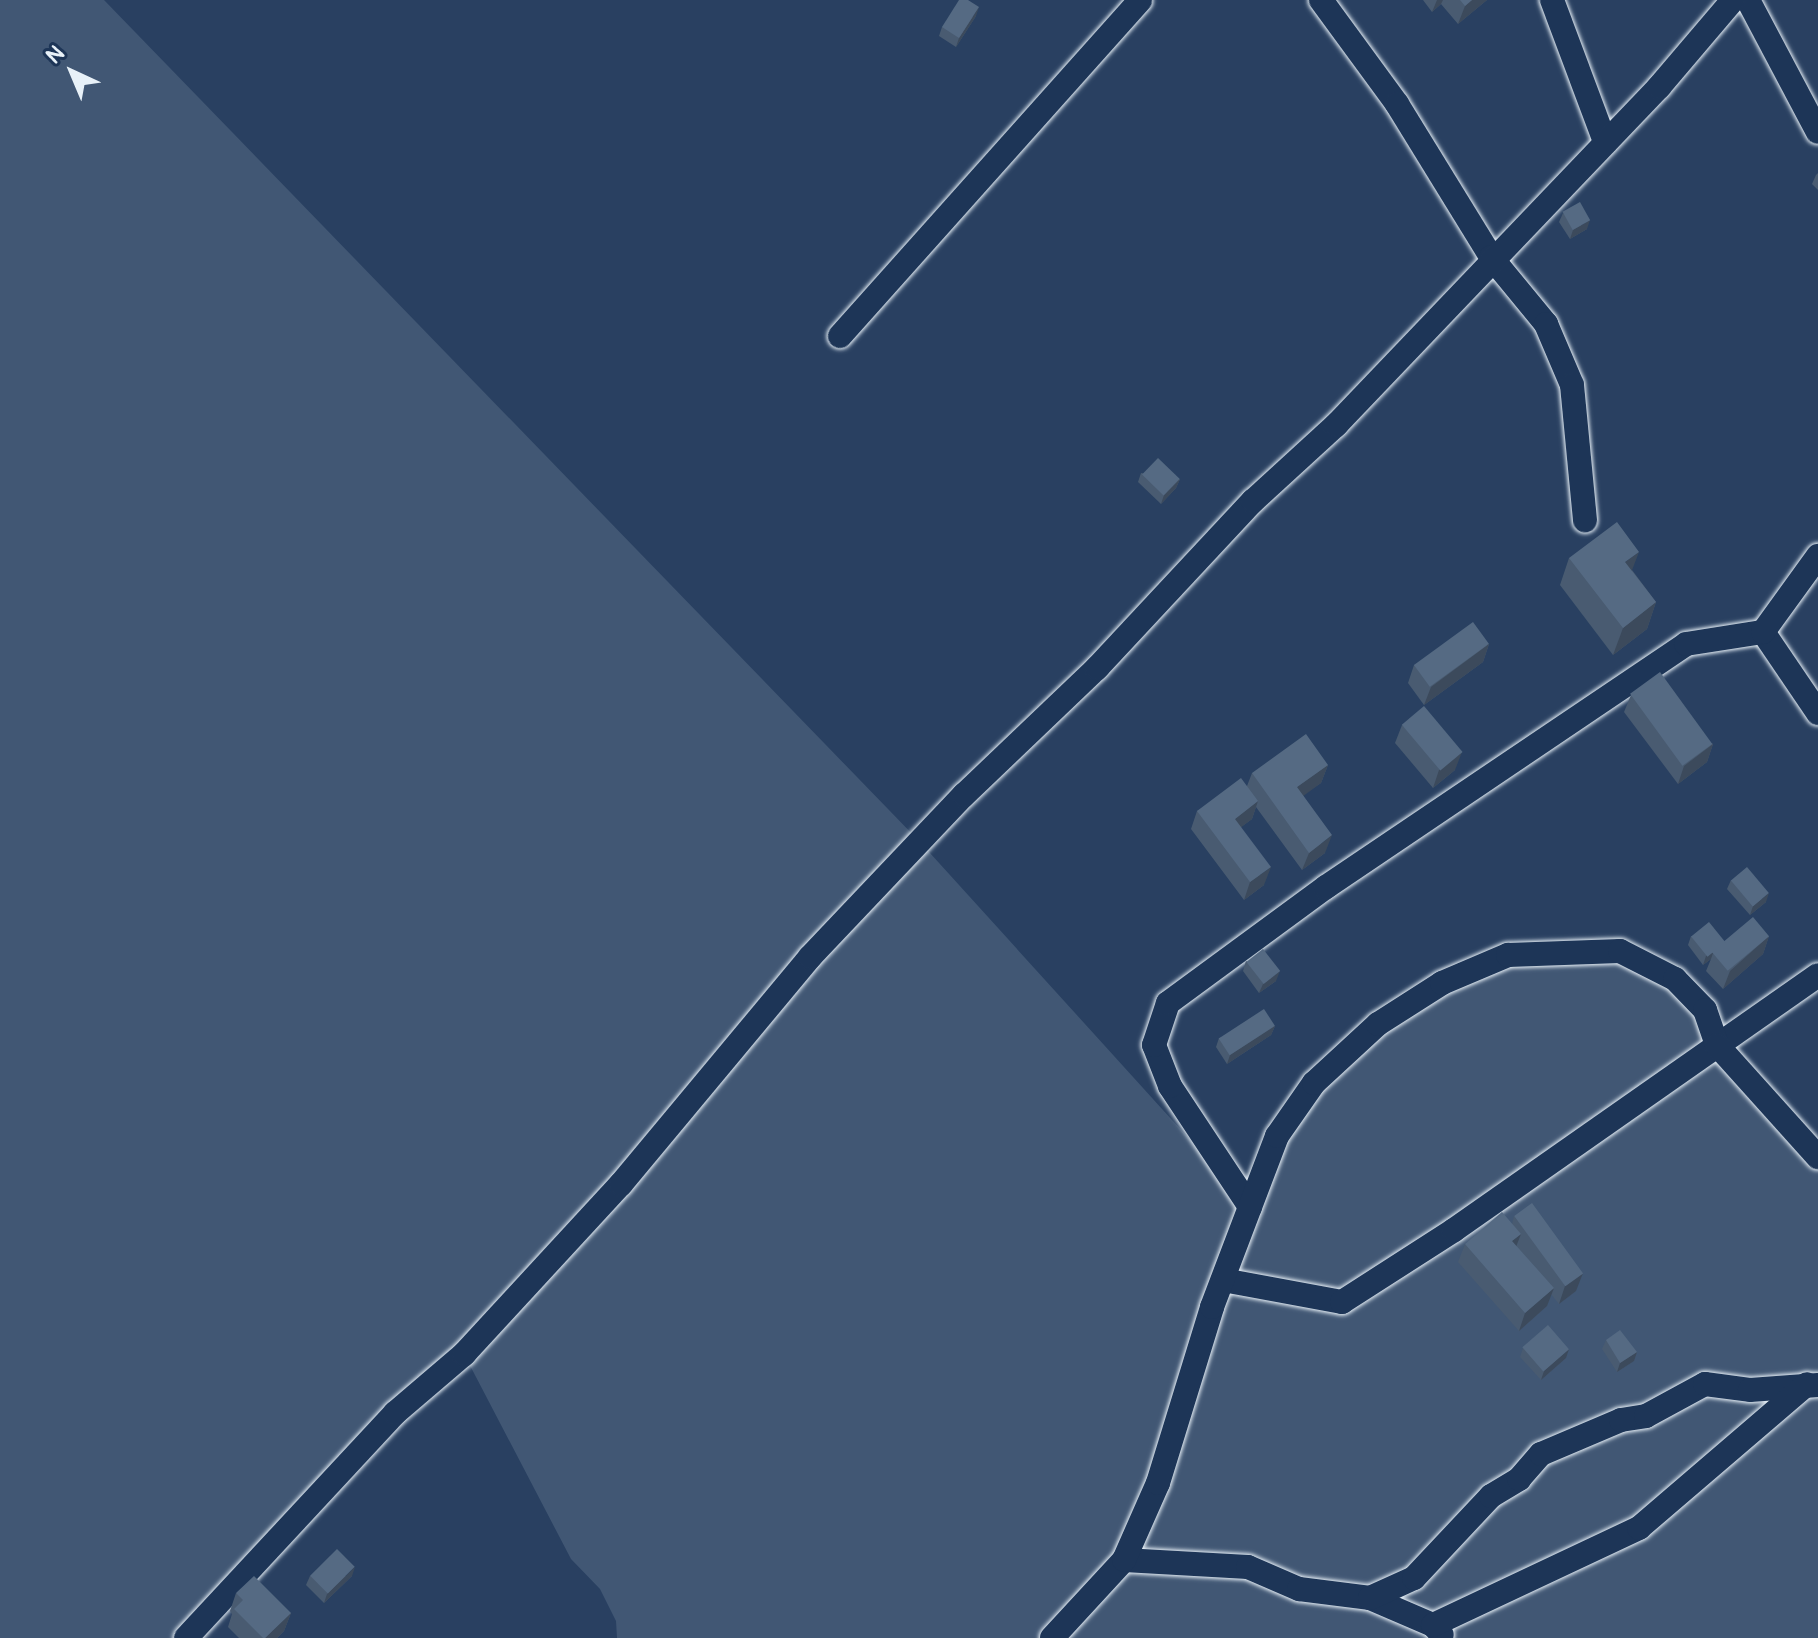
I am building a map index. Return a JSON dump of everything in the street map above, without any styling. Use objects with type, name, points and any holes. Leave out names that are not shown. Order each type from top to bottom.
[{"type":"street","points":[[840,336],[1140,0]]},
{"type":"street","points":[[1321,0],[1397,104],[1491,257],[1546,324],[1572,385],[1585,520]]},
{"type":"street","points":[[1552,0],[1605,142]]},
{"type":"street","points":[[186,1638],[395,1413],[464,1354],[621,1184],[810,957],[964,795],[1097,668],[1253,501],[1336,425],[1491,257],[1605,142],[1733,0]]},
{"type":"street","points":[[1748,0],[1818,132]]},
{"type":"street","points":[[1250,1207],[1170,1086],[1154,1045],[1168,1003],[1326,887],[1686,644],[1763,632],[1818,556]]},
{"type":"street","points":[[1763,632],[1818,713]]},
{"type":"street","points":[[1052,1638],[1124,1560],[1158,1483],[1223,1280],[1277,1136],[1314,1083],[1378,1024],[1442,983],[1508,955],[1620,951],[1675,979],[1705,1010],[1717,1045],[1818,1157]]},
{"type":"street","points":[[1223,1280],[1342,1302],[1454,1230],[1818,975]]},
{"type":"street","points":[[1124,1560],[1225,1564],[1299,1589],[1370,1598],[1439,1632],[1639,1528],[1813,1382]]},
{"type":"street","points":[[1370,1598],[1414,1578],[1491,1496],[1519,1479],[1541,1454],[1621,1420],[1646,1416],[1705,1384],[1750,1390],[1813,1382]]},
{"type":"shaded area","points":[[0,0],[104,0],[920,842],[1250,1206],[1303,1098],[1378,1024],[1508,955],[1593,950],[1675,979],[1818,1153],[1818,1638],[617,1638],[616,1621],[600,1589],[571,1559],[464,1354],[186,1638],[0,1638]]},
{"type":"building","points":[[959,0],[968,0],[979,7],[959,38],[942,27]]},
{"type":"building","points":[[1580,202],[1590,220],[1573,230],[1563,212]]},
{"type":"building","points":[[1158,458],[1180,479],[1164,495],[1142,475]]},
{"type":"building","points":[[1617,522],[1639,552],[1625,562],[1656,602],[1623,628],[1569,558]]},
{"type":"building","points":[[1473,622],[1489,644],[1430,687],[1414,665]]},
{"type":"building","points":[[1660,672],[1712,744],[1682,766],[1630,694]]},
{"type":"building","points":[[1424,706],[1463,752],[1440,771],[1402,725]]},
{"type":"building","points":[[1306,734],[1328,765],[1297,787],[1332,835],[1309,853],[1252,773]]},
{"type":"building","points":[[1241,778],[1258,801],[1235,819],[1271,867],[1250,882],[1197,811]]},
{"type":"building","points":[[1747,867],[1769,893],[1753,907],[1731,880]]},
{"type":"building","points":[[1753,917],[1769,936],[1728,971],[1712,952]]},
{"type":"building","points":[[1709,922],[1725,942],[1707,957],[1691,936]]},
{"type":"building","points":[[1263,949],[1280,971],[1264,984],[1246,962]]},
{"type":"building","points":[[1264,1009],[1275,1026],[1230,1055],[1219,1038]]},
{"type":"building","points":[[1532,1203],[1583,1273],[1565,1286],[1514,1216]]},
{"type":"building","points":[[1502,1212],[1521,1234],[1512,1241],[1554,1288],[1525,1313],[1465,1244]]},
{"type":"building","points":[[1548,1325],[1569,1349],[1543,1371],[1522,1347]]},
{"type":"building","points":[[1620,1330],[1637,1352],[1620,1363],[1606,1340]]},
{"type":"building","points":[[337,1549],[355,1567],[328,1594],[310,1576]]},
{"type":"building","points":[[254,1576],[291,1613],[265,1638],[234,1609],[243,1600],[236,1593]]}]
